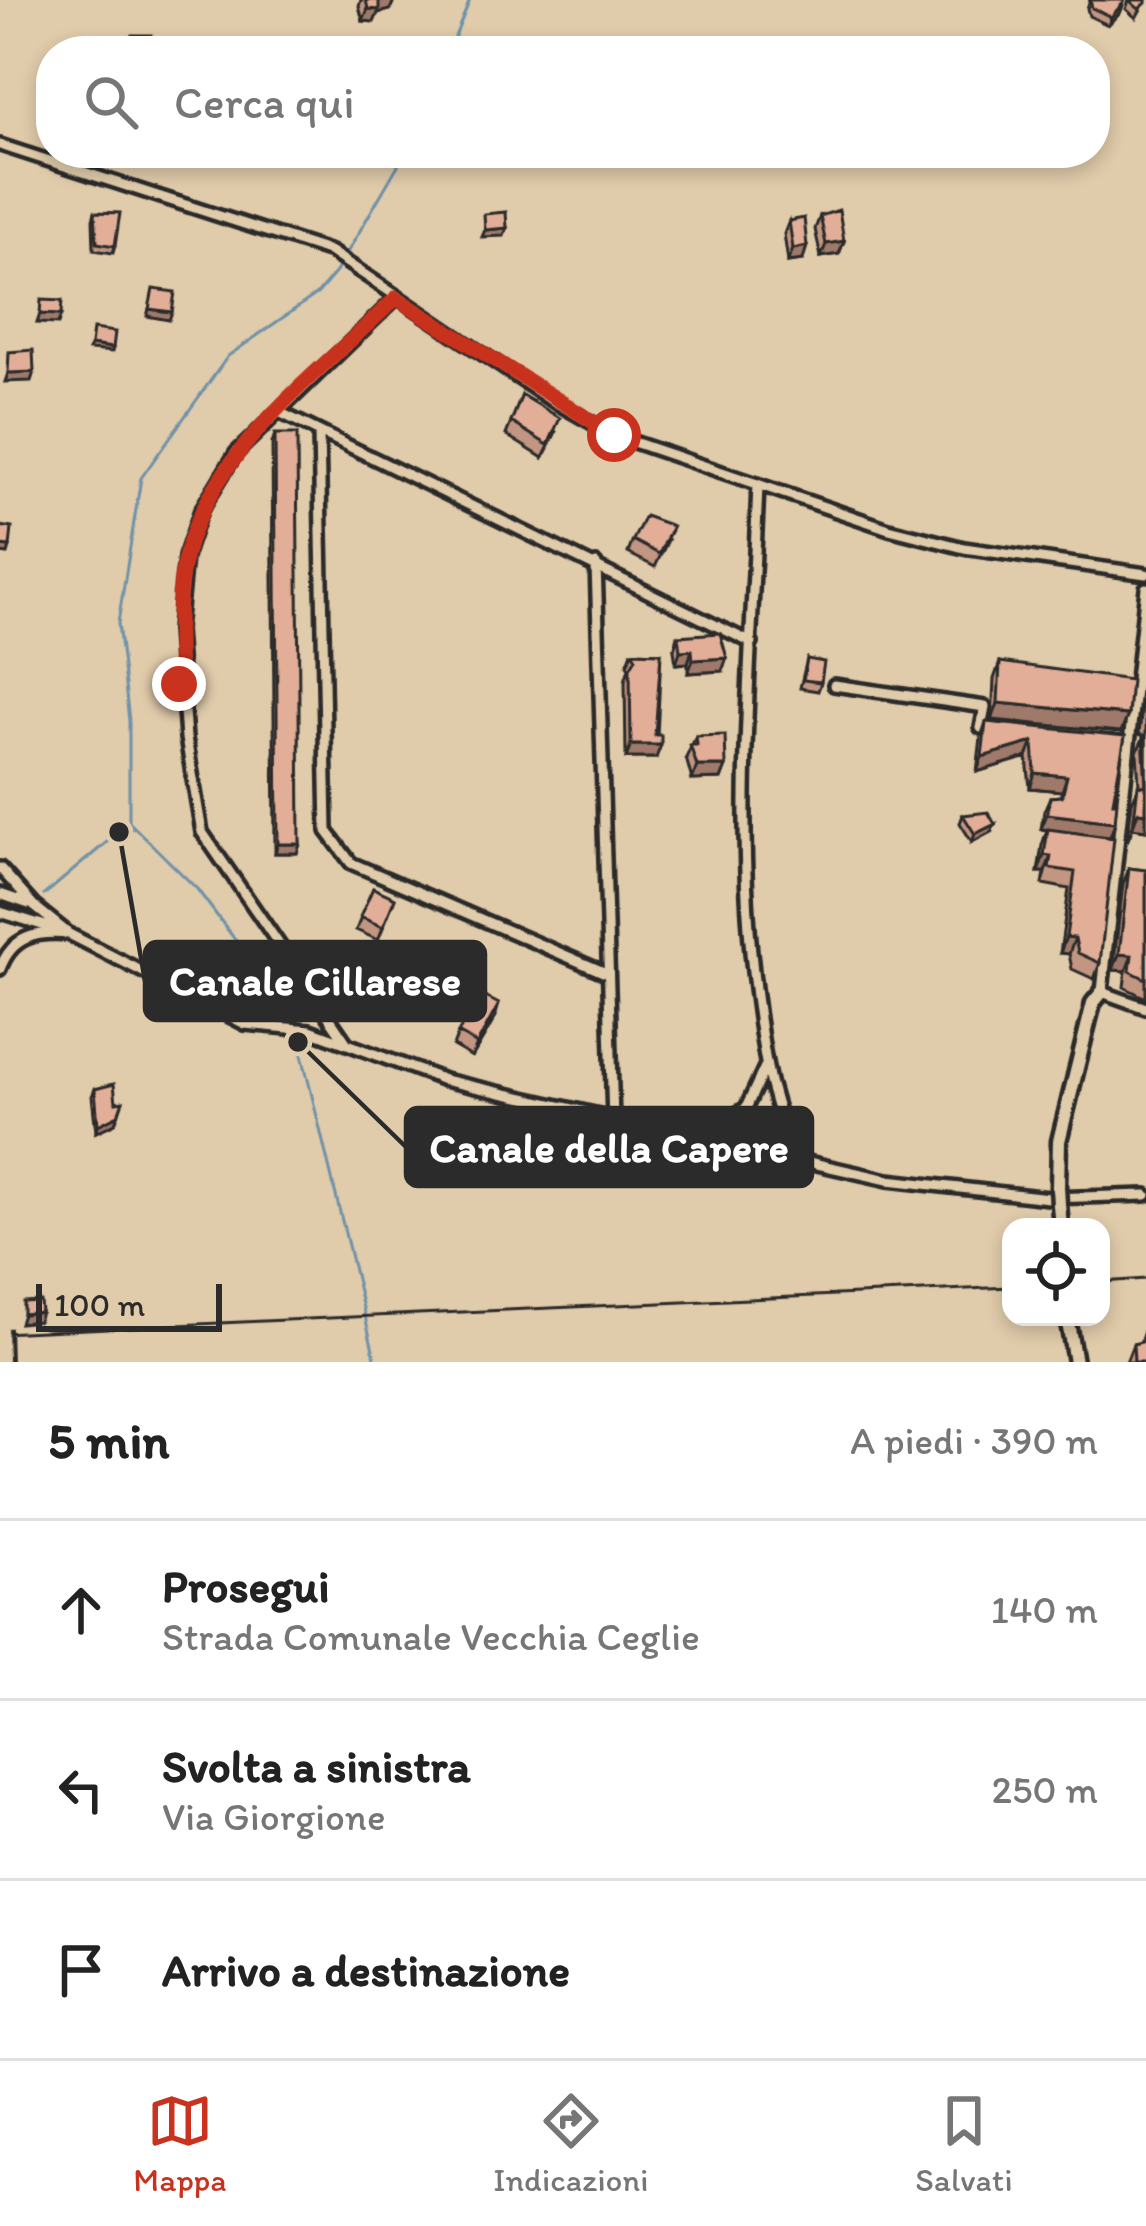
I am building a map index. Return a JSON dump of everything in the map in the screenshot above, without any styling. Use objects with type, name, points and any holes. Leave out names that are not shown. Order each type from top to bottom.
[{"type":"main road","points":[[0,1328],[2,1362]]},
{"type":"street","points":[[0,145],[36,157]]},
{"type":"street","points":[[71,168],[331,252],[614,435],[964,548],[1146,574]]},
{"type":"street","points":[[347,1043],[202,832],[179,684],[185,557],[201,510],[236,453],[396,298]]},
{"type":"street","points":[[279,412],[752,644]]},
{"type":"street","points":[[319,433],[327,831],[351,863],[608,974]]},
{"type":"street","points":[[758,484],[743,899],[765,1067],[777,1119],[802,1162]]},
{"type":"street","points":[[596,564],[613,1120]]},
{"type":"street","points":[[1060,1218],[1059,1141],[1093,1004],[1102,992],[1146,588]]},
{"type":"street","points":[[834,685],[985,706],[981,728],[1003,730]]},
{"type":"street","points":[[1108,740],[1146,744]]},
{"type":"street","points":[[1100,845],[1118,848]]},
{"type":"street","points":[[0,868],[34,906],[69,934]]},
{"type":"street","points":[[0,894],[34,906]]},
{"type":"street","points":[[0,912],[69,934],[245,1024],[310,1030],[444,1080],[888,1180],[1049,1198],[1146,1195]]},
{"type":"street","points":[[0,969],[20,939],[42,931],[69,934]]},
{"type":"street","points":[[1102,992],[1146,1008]]},
{"type":"street","points":[[696,1139],[746,1108],[765,1067]]},
{"type":"street","points":[[1069,1326],[1075,1362]]},
{"type":"building","points":[[366,0],[384,0],[379,1],[379,10],[368,9]]},
{"type":"building","points":[[1090,0],[1124,2],[1111,17],[1092,8]]},
{"type":"building","points":[[839,210],[844,241],[826,244],[820,216]]},
{"type":"building","points":[[95,212],[120,213],[115,246],[97,243]]},
{"type":"building","points":[[506,212],[507,228],[485,230],[484,214]]},
{"type":"building","points":[[804,218],[807,246],[793,249],[789,221]]},
{"type":"building","points":[[153,289],[175,292],[172,312],[149,309]]},
{"type":"building","points":[[41,300],[62,301],[61,315],[40,314]]},
{"type":"building","points":[[93,329],[115,332],[113,348],[91,345]]},
{"type":"building","points":[[33,350],[34,372],[8,373],[9,352]]},
{"type":"building","points":[[522,395],[560,418],[548,445],[511,422]]},
{"type":"building","points":[[275,434],[297,434],[300,844],[278,844]]},
{"type":"building","points":[[645,516],[673,526],[659,554],[633,540]]},
{"type":"building","points":[[0,526],[12,528],[10,547],[0,546]]},
{"type":"building","points":[[720,633],[727,658],[693,660],[692,650],[680,651],[678,636]]},
{"type":"building","points":[[632,652],[661,653],[655,735],[661,735],[661,745],[631,745],[630,668],[636,658]]},
{"type":"building","points":[[807,659],[824,662],[821,682],[803,680]]},
{"type":"building","points":[[1000,662],[1131,680],[1128,715],[998,703]]},
{"type":"building","points":[[986,722],[1125,736],[1113,802],[1117,802],[1115,822],[1047,814],[1050,797],[1062,796],[1067,776],[1035,773],[1033,742],[982,757]]},
{"type":"building","points":[[725,735],[726,766],[697,766],[690,745],[697,745],[696,736]]},
{"type":"building","points":[[1138,785],[1146,786],[1146,813],[1138,812],[1133,826]]},
{"type":"building","points":[[988,812],[995,824],[975,834],[963,815]]},
{"type":"building","points":[[1048,829],[1114,838],[1100,963],[1078,953],[1075,938],[1066,937],[1075,872],[1049,868],[1051,856],[1044,855]]},
{"type":"building","points":[[1129,868],[1146,870],[1146,979],[1130,971],[1132,955],[1119,954]]},
{"type":"building","points":[[373,888],[395,898],[383,927],[360,917]]},
{"type":"building","points":[[480,994],[499,1004],[477,1044],[458,1033]]},
{"type":"building","points":[[114,1084],[116,1102],[123,1101],[118,1115],[98,1125],[95,1089]]},
{"type":"building","points":[[40,1301],[41,1312],[23,1314],[23,1302]]},
{"type":"building","points":[[1146,1330],[1146,1362],[1134,1362],[1133,1344],[1145,1341]]},
{"type":"waterway","points":[[455,36],[470,0]]},
{"type":"waterway","points":[[376,1362],[293,1017],[197,889],[129,822],[129,721],[118,623],[141,478],[228,356],[318,293],[336,272],[396,168]]},
{"type":"waterway","points":[[44,895],[119,832],[133,828]]},
{"type":"railway","points":[[1110,1281],[1146,1279]]},
{"type":"railway","points":[[0,1333],[1002,1287]]},
{"type":"place","name":"Canale Cillarese","points":[[119,832]]},
{"type":"place","name":"Canale della Capere","points":[[298,1042]]},
{"type":"route","points":[[179,684],[185,557],[201,510],[236,453],[396,298],[548,398],[614,435]]}]
